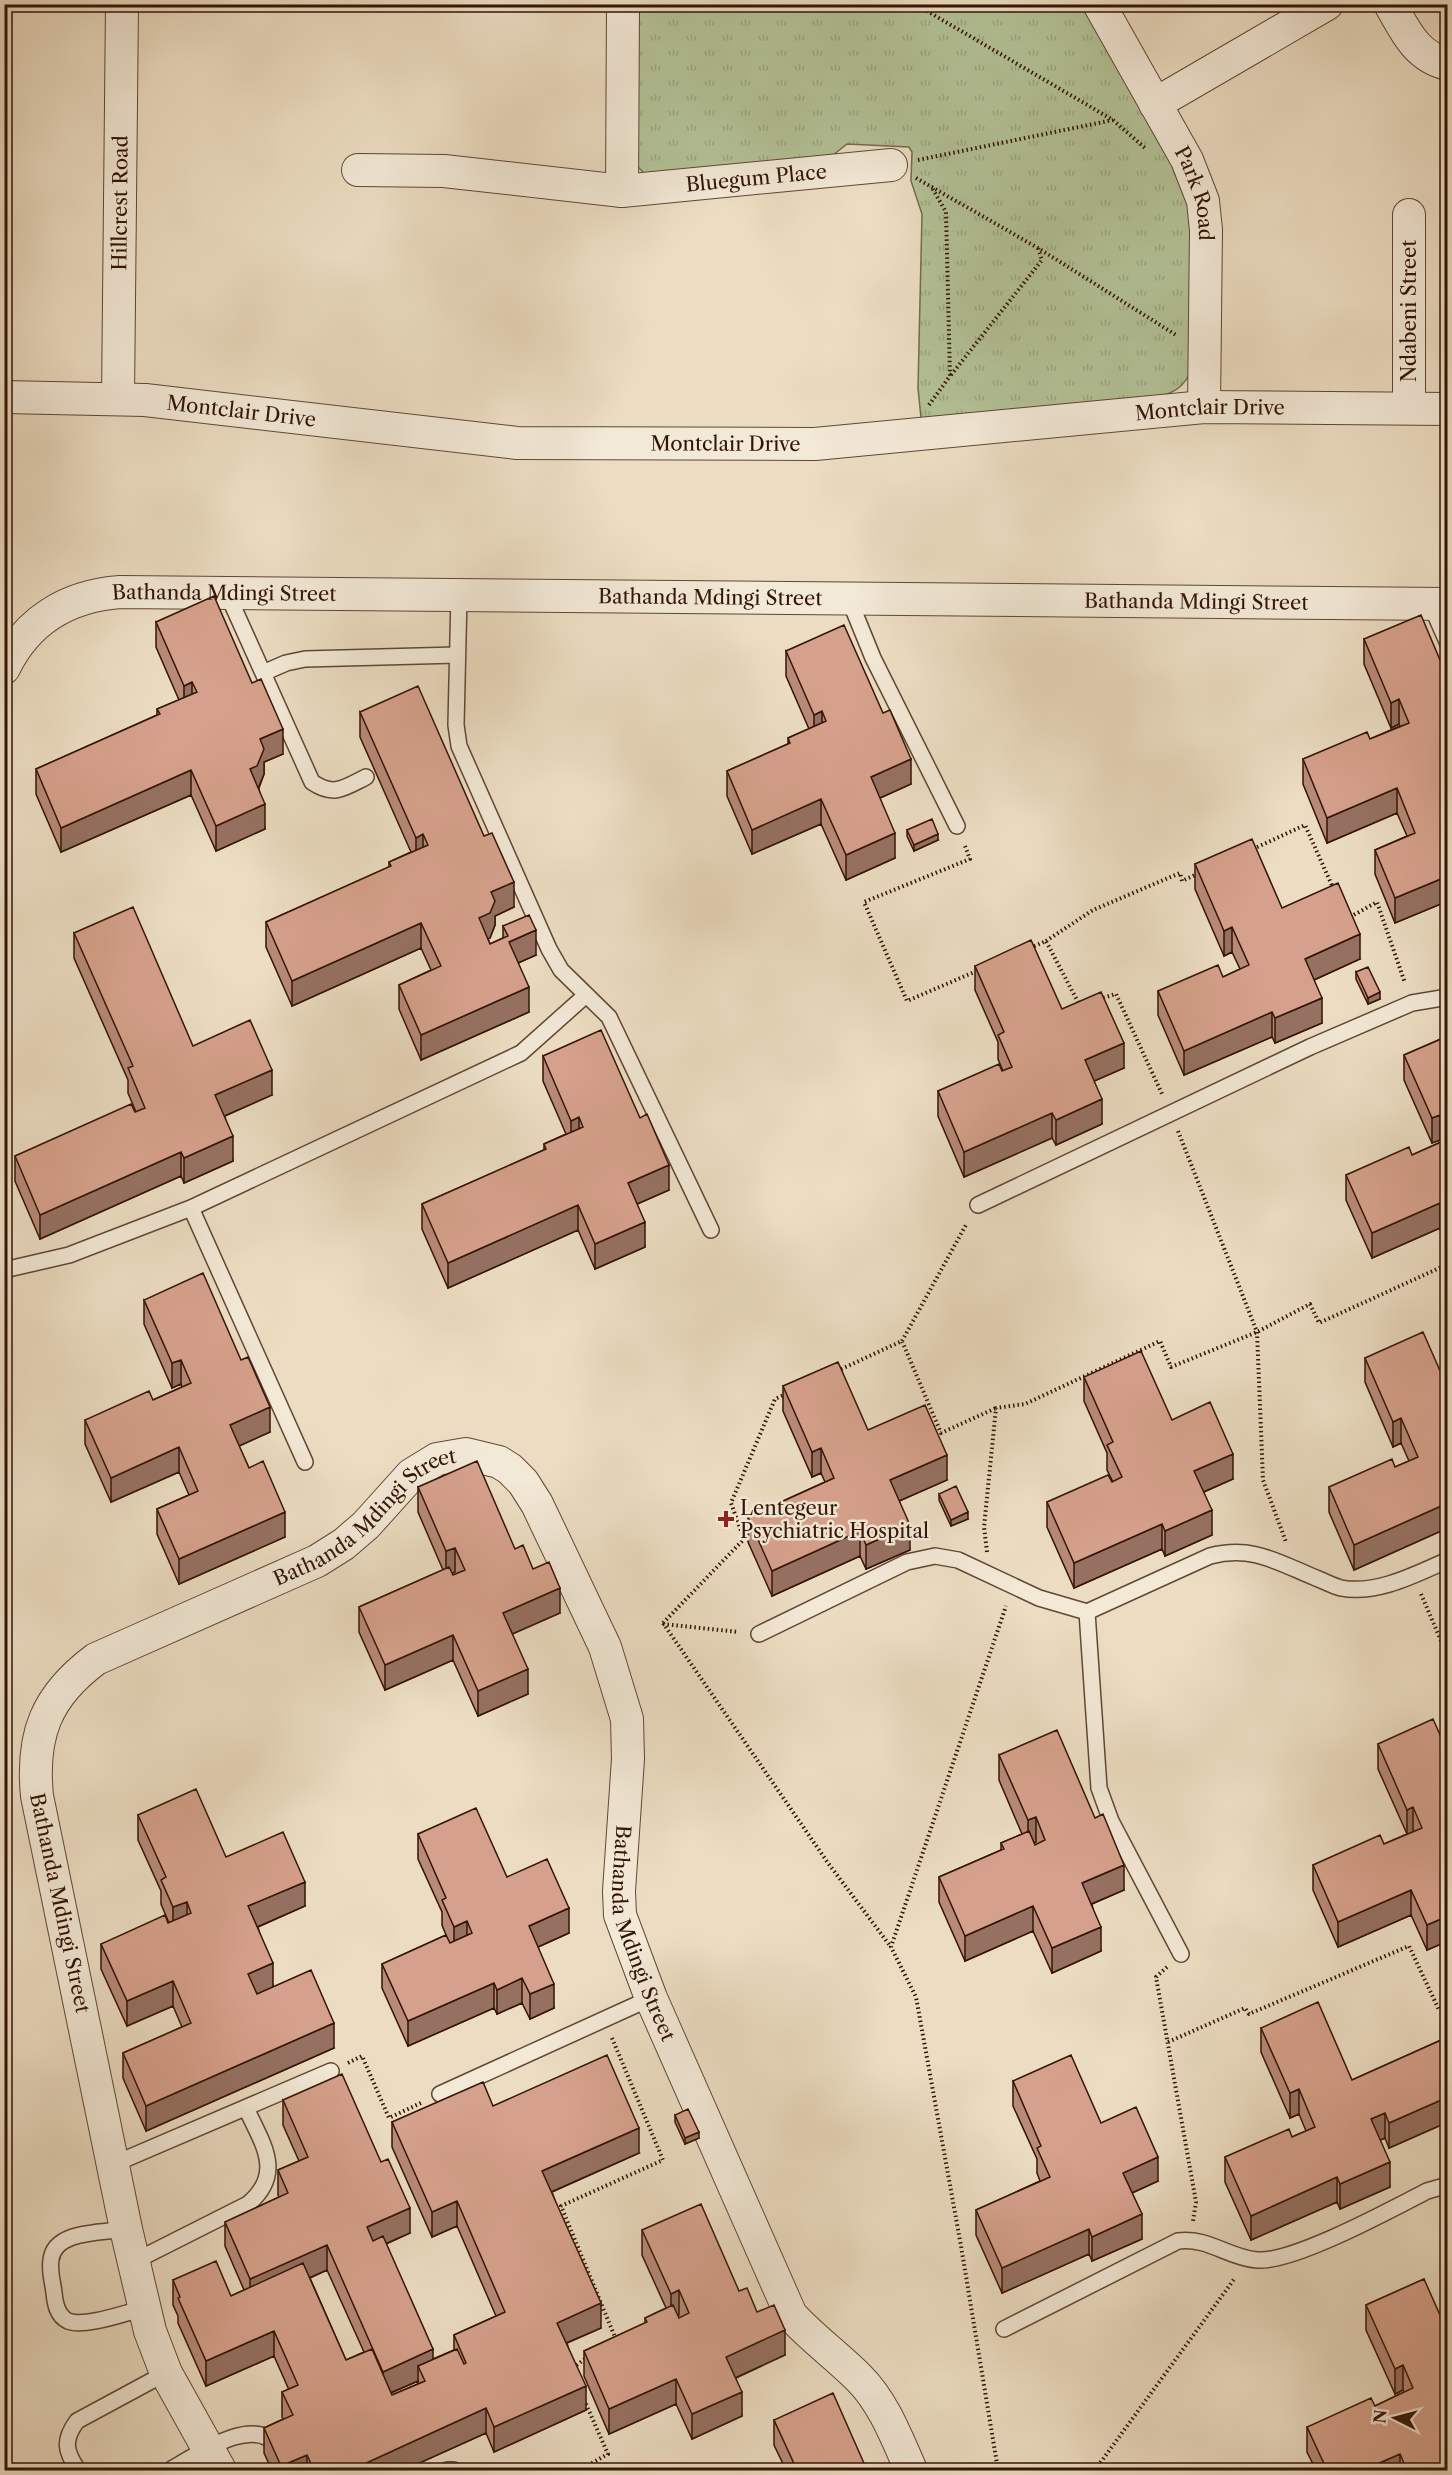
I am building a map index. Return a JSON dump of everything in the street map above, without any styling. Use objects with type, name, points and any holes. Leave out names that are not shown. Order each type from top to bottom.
[{"type":"street","name":"Hillcrest Road","points":[[118,399],[122,4]]},
{"type":"street","points":[[622,191],[623,4]]},
{"type":"street","name":"Park Road","points":[[1099,4],[1197,180],[1205,215],[1204,407]]},
{"type":"street","points":[[1155,104],[1327,4]]},
{"type":"street","points":[[1390,4],[1418,49],[1429,58],[1448,64]]},
{"type":"street","name":"Bluegum Place","points":[[358,170],[444,171],[622,191],[891,165]]},
{"type":"street","name":"Ndabeni Street","points":[[1409,408],[1410,214]]},
{"type":"street","name":"Montclair Drive","points":[[4,397],[118,399],[517,443],[815,444],[1204,407],[1448,409]]},
{"type":"street","name":"Bathanda Mdingi Street","points":[[4,668],[24,636],[39,621],[77,599],[120,592],[1438,604]]},
{"type":"street","name":"Bathanda Mdingi Street","points":[[214,2460],[166,2373],[145,2308],[126,2229],[37,1796],[36,1756],[39,1734],[46,1715],[62,1689],[77,1673],[96,1659],[317,1561],[344,1544],[366,1525],[411,1475],[437,1459],[466,1454],[483,1456],[510,1469],[523,1482],[537,1504],[605,1647],[627,1719],[628,1759],[619,1891],[620,1915],[651,1998],[791,2315],[815,2340],[860,2379],[886,2414],[911,2470]]},
{"type":"lane","points":[[227,593],[312,782],[324,790],[338,790],[366,777]]},
{"type":"lane","points":[[459,595],[456,725],[459,746],[549,949],[561,970],[609,1017],[711,1230]]},
{"type":"lane","points":[[849,598],[873,658],[957,825]]},
{"type":"lane","points":[[1438,604],[1448,644]]},
{"type":"lane","points":[[263,674],[286,663],[305,658],[457,655]]},
{"type":"lane","points":[[4,1270],[69,1255],[192,1208],[521,1053],[586,994]]},
{"type":"lane","points":[[978,1205],[1310,1047],[1412,1003],[1448,997]]},
{"type":"lane","points":[[192,1208],[305,1462]]},
{"type":"lane","points":[[759,1634],[907,1562],[935,1556],[958,1560],[1039,1598],[1087,1612],[1210,1556],[1227,1552],[1246,1551],[1264,1556],[1340,1588],[1360,1589],[1412,1576],[1448,1560]]},
{"type":"lane","points":[[1087,1612],[1099,1788],[1111,1821],[1181,1954]]},
{"type":"lane","points":[[440,2094],[651,1998]]},
{"type":"lane","points":[[114,2164],[331,2072]]},
{"type":"lane","points":[[135,2261],[248,2204],[262,2190],[269,2168],[268,2156],[246,2108]]},
{"type":"lane","points":[[1004,2330],[1167,2246],[1190,2239],[1257,2260],[1299,2251],[1427,2191],[1448,2185]]},
{"type":"lane","points":[[126,2229],[67,2239],[53,2249],[50,2262],[55,2305],[61,2316],[68,2321],[84,2323],[145,2308]]},
{"type":"lane","points":[[78,2470],[65,2446],[68,2434],[77,2421],[166,2373]]},
{"type":"lane","points":[[170,2470],[214,2460],[247,2433],[258,2432],[273,2439],[278,2446]]},
{"type":"lane","points":[[447,2470],[454,2470]]},
{"type":"path","points":[[915,4],[1113,120],[1153,155],[1187,160]]},
{"type":"path","points":[[891,165],[1113,120]]},
{"type":"path","points":[[891,165],[931,185],[1038,248],[1181,338],[1204,338]]},
{"type":"path","points":[[931,185],[946,212],[950,376]]},
{"type":"path","points":[[928,433],[923,412],[1042,261],[1038,248]]},
{"type":"path","points":[[1243,853],[1305,825],[1338,901]]},
{"type":"path","points":[[1046,941],[1093,910],[1180,873],[1182,881],[1202,872]]},
{"type":"path","points":[[1344,909],[1350,917],[1377,902],[1412,1003]]},
{"type":"path","points":[[828,1375],[902,1341],[978,1205]]},
{"type":"path","points":[[902,1341],[941,1433],[996,1408],[1025,1404],[1160,1341],[1171,1367],[1257,1332],[1310,1304],[1319,1323],[1448,1264]]},
{"type":"path","points":[[663,1623],[744,1539],[731,1503],[775,1399],[796,1389]]},
{"type":"path","points":[[990,1575],[984,1527],[996,1408]]},
{"type":"path","points":[[1412,1576],[1431,1613],[1448,1657]]},
{"type":"path","points":[[891,1947],[1012,1586]]},
{"type":"path","points":[[663,1623],[759,1634]]},
{"type":"path","points":[[663,1623],[828,1863],[891,1947],[916,1997],[998,2470]]},
{"type":"path","points":[[1168,2042],[1245,2008],[1250,2014],[1409,1946],[1439,2010],[1448,2007]]},
{"type":"path","points":[[1181,1954],[1156,1977],[1196,2202],[1190,2239]]},
{"type":"path","points":[[604,2020],[663,2160],[561,2206],[618,2344],[608,2348]]},
{"type":"path","points":[[331,2072],[362,2056],[388,2118],[440,2094]]},
{"type":"path","points":[[1095,2470],[1235,2279],[1234,2253]]},
{"type":"path","points":[[571,2370],[580,2361],[589,2357]]},
{"type":"path","points":[[579,2470],[608,2454],[580,2391]]},
{"type":"green space","points":[[635,5],[1083,5],[1183,182],[1191,205],[1190,373],[1185,381],[1180,387],[1164,395],[921,418],[918,388],[922,214],[911,181],[912,152],[909,147],[847,144],[833,155],[646,175],[636,165]]},
{"type":"building","points":[[214,596],[252,683],[261,679],[283,729],[260,739],[264,749],[257,766],[250,769],[265,804],[216,826],[191,770],[61,828],[36,769],[160,714],[157,709],[197,692],[192,682],[184,686],[156,622]]},
{"type":"building","points":[[1421,615],[1448,679],[1448,764],[1446,764],[1448,768],[1448,876],[1395,898],[1375,850],[1415,833],[1397,788],[1327,818],[1303,759],[1367,732],[1370,739],[1409,723],[1399,699],[1391,703],[1364,639]]},
{"type":"building","points":[[844,625],[883,713],[890,710],[911,759],[871,777],[895,833],[846,855],[821,799],[752,830],[727,771],[790,743],[788,738],[826,721],[822,711],[814,715],[786,651]]},
{"type":"building","points":[[418,686],[484,836],[492,833],[514,882],[491,892],[495,901],[490,913],[479,918],[490,944],[508,936],[503,926],[529,915],[536,930],[509,942],[529,987],[421,1035],[399,985],[441,966],[421,923],[292,981],[266,922],[391,866],[389,862],[428,845],[423,834],[416,838],[360,712]]},
{"type":"building","points":[[932,819],[938,834],[914,845],[907,830]]},
{"type":"building","points":[[1252,839],[1282,908],[1338,883],[1360,934],[1305,959],[1322,998],[1275,1018],[1272,1012],[1184,1051],[1158,991],[1218,965],[1223,977],[1249,965],[1232,927],[1224,931],[1195,864]]},
{"type":"building","points":[[133,907],[193,1046],[250,1020],[272,1070],[215,1095],[233,1136],[184,1158],[181,1152],[40,1215],[15,1156],[131,1104],[135,1112],[145,1108],[128,1068],[133,1066],[74,933]]},
{"type":"building","points":[[1031,940],[1062,1009],[1101,992],[1124,1043],[1085,1060],[1102,1099],[1056,1120],[1052,1113],[964,1152],[938,1091],[999,1064],[1002,1071],[1012,1067],[998,1035],[1004,1032],[975,966]]},
{"type":"building","points":[[1368,967],[1380,992],[1368,998],[1356,972]]},
{"type":"building","points":[[601,1030],[640,1118],[647,1114],[669,1165],[628,1183],[645,1222],[595,1244],[578,1205],[448,1263],[422,1204],[546,1149],[544,1144],[583,1127],[579,1117],[571,1121],[543,1056]]},
{"type":"building","points":[[1448,1036],[1448,1132],[1440,1115],[1432,1118],[1404,1055]]},
{"type":"building","points":[[1448,1139],[1448,1220],[1440,1203],[1372,1233],[1346,1175],[1409,1147],[1412,1155]]},
{"type":"building","points":[[203,1273],[241,1360],[248,1357],[270,1407],[230,1425],[249,1468],[263,1461],[285,1512],[179,1559],[157,1509],[198,1491],[179,1447],[111,1478],[85,1420],[149,1391],[153,1400],[191,1383],[181,1360],[172,1363],[144,1300]]},
{"type":"building","points":[[1423,1332],[1448,1389],[1448,1511],[1444,1513],[1441,1506],[1354,1545],[1329,1487],[1392,1459],[1395,1467],[1418,1457],[1401,1418],[1393,1422],[1365,1358]]},
{"type":"building","points":[[1141,1351],[1172,1420],[1210,1402],[1233,1454],[1194,1471],[1212,1510],[1165,1531],[1162,1524],[1074,1563],[1047,1502],[1108,1475],[1112,1482],[1122,1477],[1107,1445],[1113,1442],[1084,1377]]},
{"type":"building","points":[[838,1362],[868,1430],[925,1405],[947,1455],[890,1480],[910,1525],[866,1545],[860,1531],[772,1571],[748,1517],[834,1478],[821,1448],[812,1452],[783,1386]]},
{"type":"building","points":[[477,1461],[515,1549],[523,1545],[533,1569],[549,1562],[560,1588],[503,1613],[528,1669],[478,1691],[453,1635],[385,1665],[359,1607],[449,1567],[453,1575],[465,1570],[455,1548],[446,1551],[418,1487]]},
{"type":"building","points":[[956,1486],[968,1512],[951,1520],[939,1494]]},
{"type":"building","points":[[1433,1719],[1448,1753],[1448,1916],[1427,1925],[1411,1890],[1338,1922],[1313,1865],[1380,1835],[1384,1844],[1422,1828],[1413,1807],[1407,1810],[1378,1744]]},
{"type":"building","points":[[1057,1730],[1095,1818],[1103,1814],[1124,1865],[1082,1883],[1101,1927],[1052,1948],[1033,1906],[965,1936],[939,1877],[1004,1849],[1001,1843],[1029,1831],[1035,1845],[1045,1840],[1036,1817],[1028,1820],[999,1755]]},
{"type":"building","points":[[196,1789],[226,1857],[283,1832],[305,1882],[248,1906],[273,1963],[248,1974],[257,1994],[311,1970],[334,2023],[146,2106],[123,2053],[191,2023],[173,1981],[127,2001],[101,1944],[165,1915],[168,1923],[191,1913],[187,1902],[173,1907],[161,1880],[166,1877],[138,1815]]},
{"type":"building","points":[[476,1808],[507,1877],[547,1859],[569,1908],[529,1926],[554,1984],[530,1994],[522,1978],[497,1990],[494,1983],[408,2021],[382,1964],[446,1935],[450,1943],[472,1933],[467,1921],[454,1927],[442,1900],[446,1898],[418,1834]]},
{"type":"building","points":[[1318,2002],[1352,2080],[1448,2037],[1448,2097],[1389,2123],[1385,2113],[1371,2119],[1390,2162],[1340,2184],[1337,2177],[1251,2216],[1225,2157],[1289,2129],[1292,2137],[1315,2127],[1299,2089],[1290,2093],[1261,2028]]},
{"type":"building","points":[[607,2055],[639,2128],[542,2171],[601,2303],[557,2323],[586,2386],[494,2427],[486,2408],[351,2470],[314,2470],[307,2455],[281,2466],[264,2428],[293,2415],[282,2392],[298,2385],[274,2331],[206,2361],[178,2298],[180,2297],[173,2280],[216,2261],[231,2296],[303,2263],[346,2360],[372,2349],[392,2395],[425,2381],[418,2366],[457,2349],[464,2364],[466,2363],[454,2335],[505,2312],[457,2201],[432,2212],[392,2122],[483,2082],[493,2106]]},
{"type":"building","points":[[1071,2055],[1101,2123],[1136,2107],[1158,2157],[1123,2173],[1142,2214],[1092,2237],[1089,2229],[1002,2268],[976,2210],[1050,2177],[1037,2148],[1041,2146],[1013,2081]]},
{"type":"building","points":[[342,2074],[381,2162],[388,2159],[410,2208],[367,2227],[373,2241],[383,2236],[433,2349],[383,2372],[327,2245],[250,2279],[225,2222],[288,2193],[278,2170],[308,2157],[283,2100]]},
{"type":"building","points":[[688,2109],[699,2132],[685,2138],[675,2115]]},
{"type":"building","points":[[701,2204],[739,2291],[747,2288],[757,2312],[774,2305],[785,2330],[726,2357],[742,2392],[692,2414],[676,2379],[609,2409],[584,2351],[647,2322],[645,2318],[673,2305],[679,2318],[689,2313],[679,2290],[671,2294],[642,2230]]},
{"type":"building","points":[[1424,2279],[1448,2333],[1448,2470],[1407,2470],[1400,2454],[1363,2470],[1327,2470],[1307,2427],[1371,2398],[1375,2406],[1413,2388],[1403,2365],[1395,2369],[1366,2305]]},
{"type":"building","points":[[833,2393],[867,2470],[797,2470],[774,2420]]},
{"type":"place","name":"Lentegeur Psychiatric Hospital","points":[[726,1519]]}]
